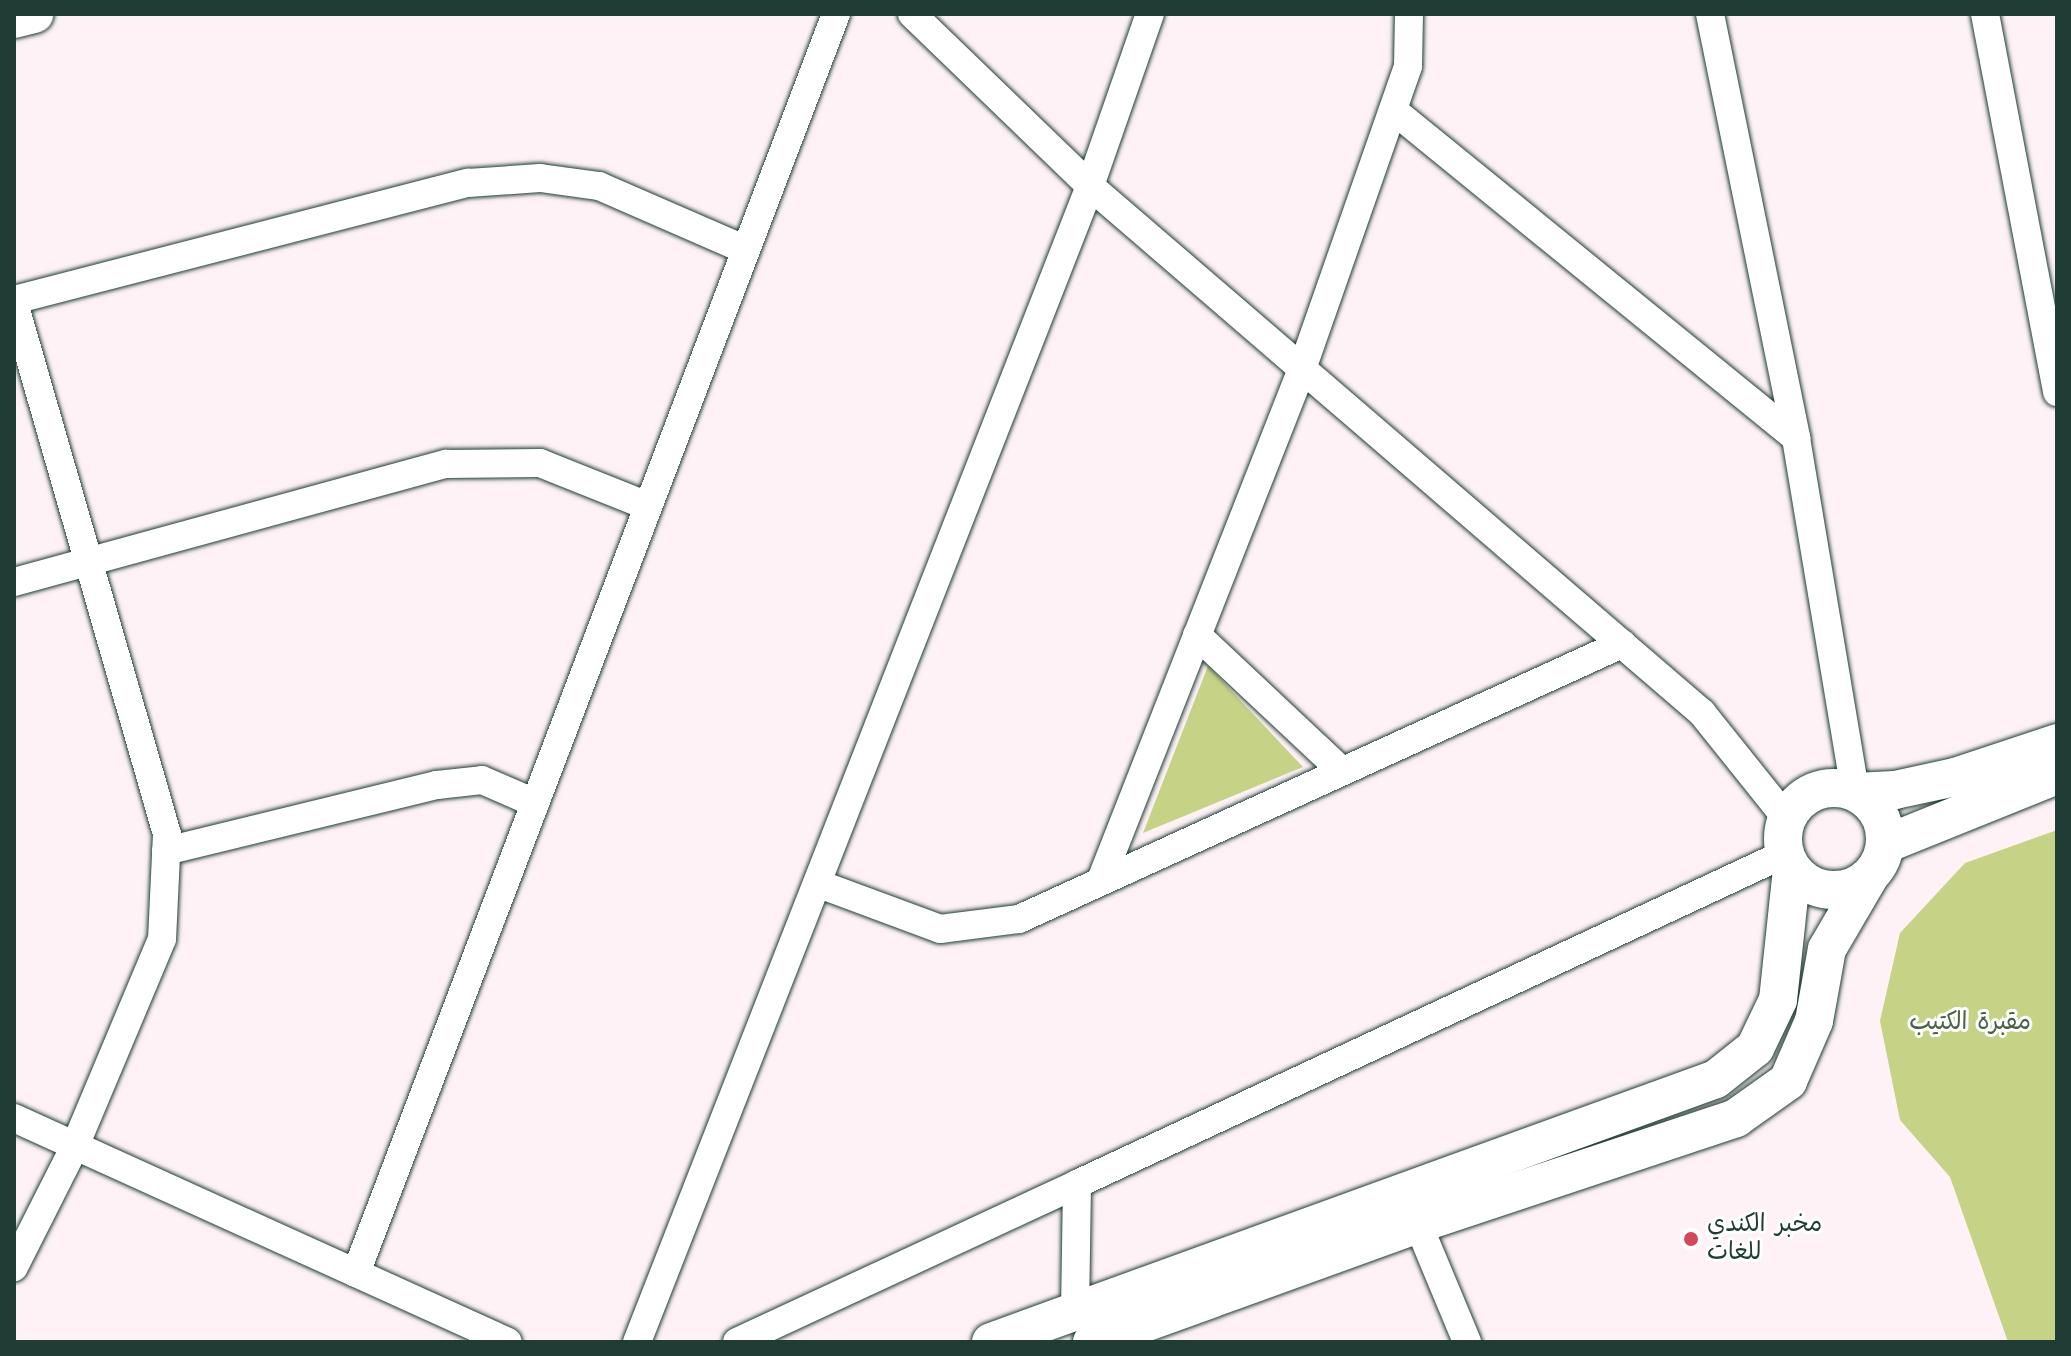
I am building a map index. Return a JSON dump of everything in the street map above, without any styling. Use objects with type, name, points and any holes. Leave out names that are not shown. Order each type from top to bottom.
[{"type":"main road","points":[[14,19],[34,14]]},
{"type":"main road","points":[[1083,1327],[1716,1079],[1755,1048],[1778,1000],[1787,847],[1808,794],[1839,787],[1855,792],[1895,790],[1955,777],[2057,743]]},
{"type":"main road","points":[[1787,847],[1808,884],[1828,890],[1850,888],[1877,860],[2057,775]]},
{"type":"main road","points":[[991,1342],[1083,1327],[1160,1330],[1418,1224],[1736,1118],[1788,1081],[1814,1021],[1827,949],[1877,860],[1879,813],[1855,792]]},
{"type":"street","points":[[356,1273],[836,14]]},
{"type":"street","points":[[737,1342],[1787,847],[1702,713],[1090,186],[912,14]]},
{"type":"street","points":[[637,1342],[1090,186],[1150,14]]},
{"type":"street","points":[[1101,880],[1302,369],[1408,66],[1409,14]]},
{"type":"street","points":[[1710,14],[1796,438],[1855,792]]},
{"type":"street","points":[[1985,14],[2051,328],[2057,392]]},
{"type":"street","points":[[1393,110],[1796,438]]},
{"type":"street","points":[[14,1267],[75,1146],[162,939],[167,834],[91,561],[14,302],[468,183],[526,179],[599,186],[746,250]]},
{"type":"street","points":[[14,582],[446,464],[540,463],[648,506]]},
{"type":"street","points":[[1197,635],[1342,771]]},
{"type":"street","points":[[819,884],[940,929],[1019,919],[1622,644]]},
{"type":"street","points":[[166,851],[437,785],[482,780],[535,803]]},
{"type":"street","points":[[14,1118],[508,1342]]},
{"type":"street","points":[[1077,1184],[1083,1327]]},
{"type":"street","points":[[1418,1224],[1467,1342]]},
{"type":"green space","points":[[1208,666],[1303,767],[1143,833]]},
{"type":"green space","name":"مقبرة الكتيب","points":[[2057,830],[2057,1342],[2008,1342],[1950,1177],[1900,1120],[1880,1021],[1900,933],[1965,863]]},
{"type":"place","name":"مخبر الكندي للغات","points":[[1691,1239]]}]
